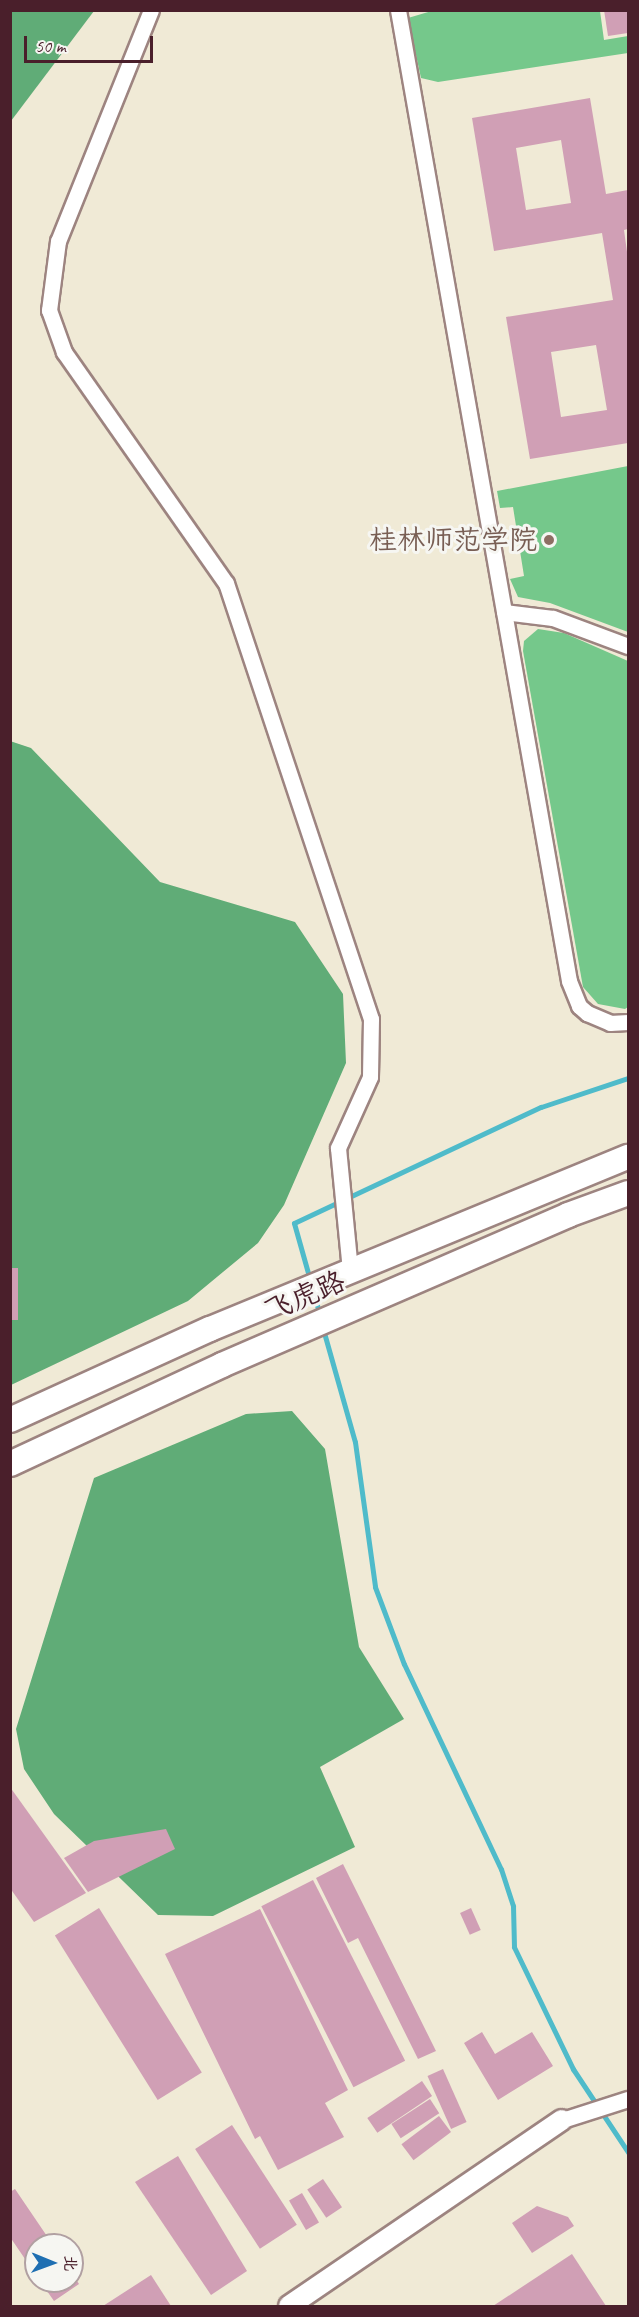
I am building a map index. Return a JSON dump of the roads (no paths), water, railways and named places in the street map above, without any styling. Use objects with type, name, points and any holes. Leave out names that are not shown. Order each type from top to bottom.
[{"type":"main road","name":"飞虎路","points":[[10,1420],[311,1286],[628,1157]]},
{"type":"main road","name":"飞虎路","points":[[10,1464],[319,1323],[568,1215],[628,1193]]},
{"type":"street","points":[[151,10],[58,241],[49,310],[64,352],[226,583],[371,1019],[370,1077],[338,1148],[350,1270]]},
{"type":"street","points":[[398,10],[569,981],[579,1006],[587,1013],[610,1023],[628,1022]]},
{"type":"street","points":[[504,612],[553,618],[628,646]]},
{"type":"street","points":[[289,2307],[562,2120],[628,2099]]},
{"type":"waterway","points":[[310,1280],[294,1223],[541,1107],[628,1078]]},
{"type":"waterway","points":[[314,1294],[320,1317]]},
{"type":"waterway","points":[[323,1329],[355,1442],[375,1587],[404,1664],[501,1869],[513,1906],[514,1947],[573,2069],[628,2152]]},
{"type":"place","name":"桂林师范学院","points":[[549,540]]}]
